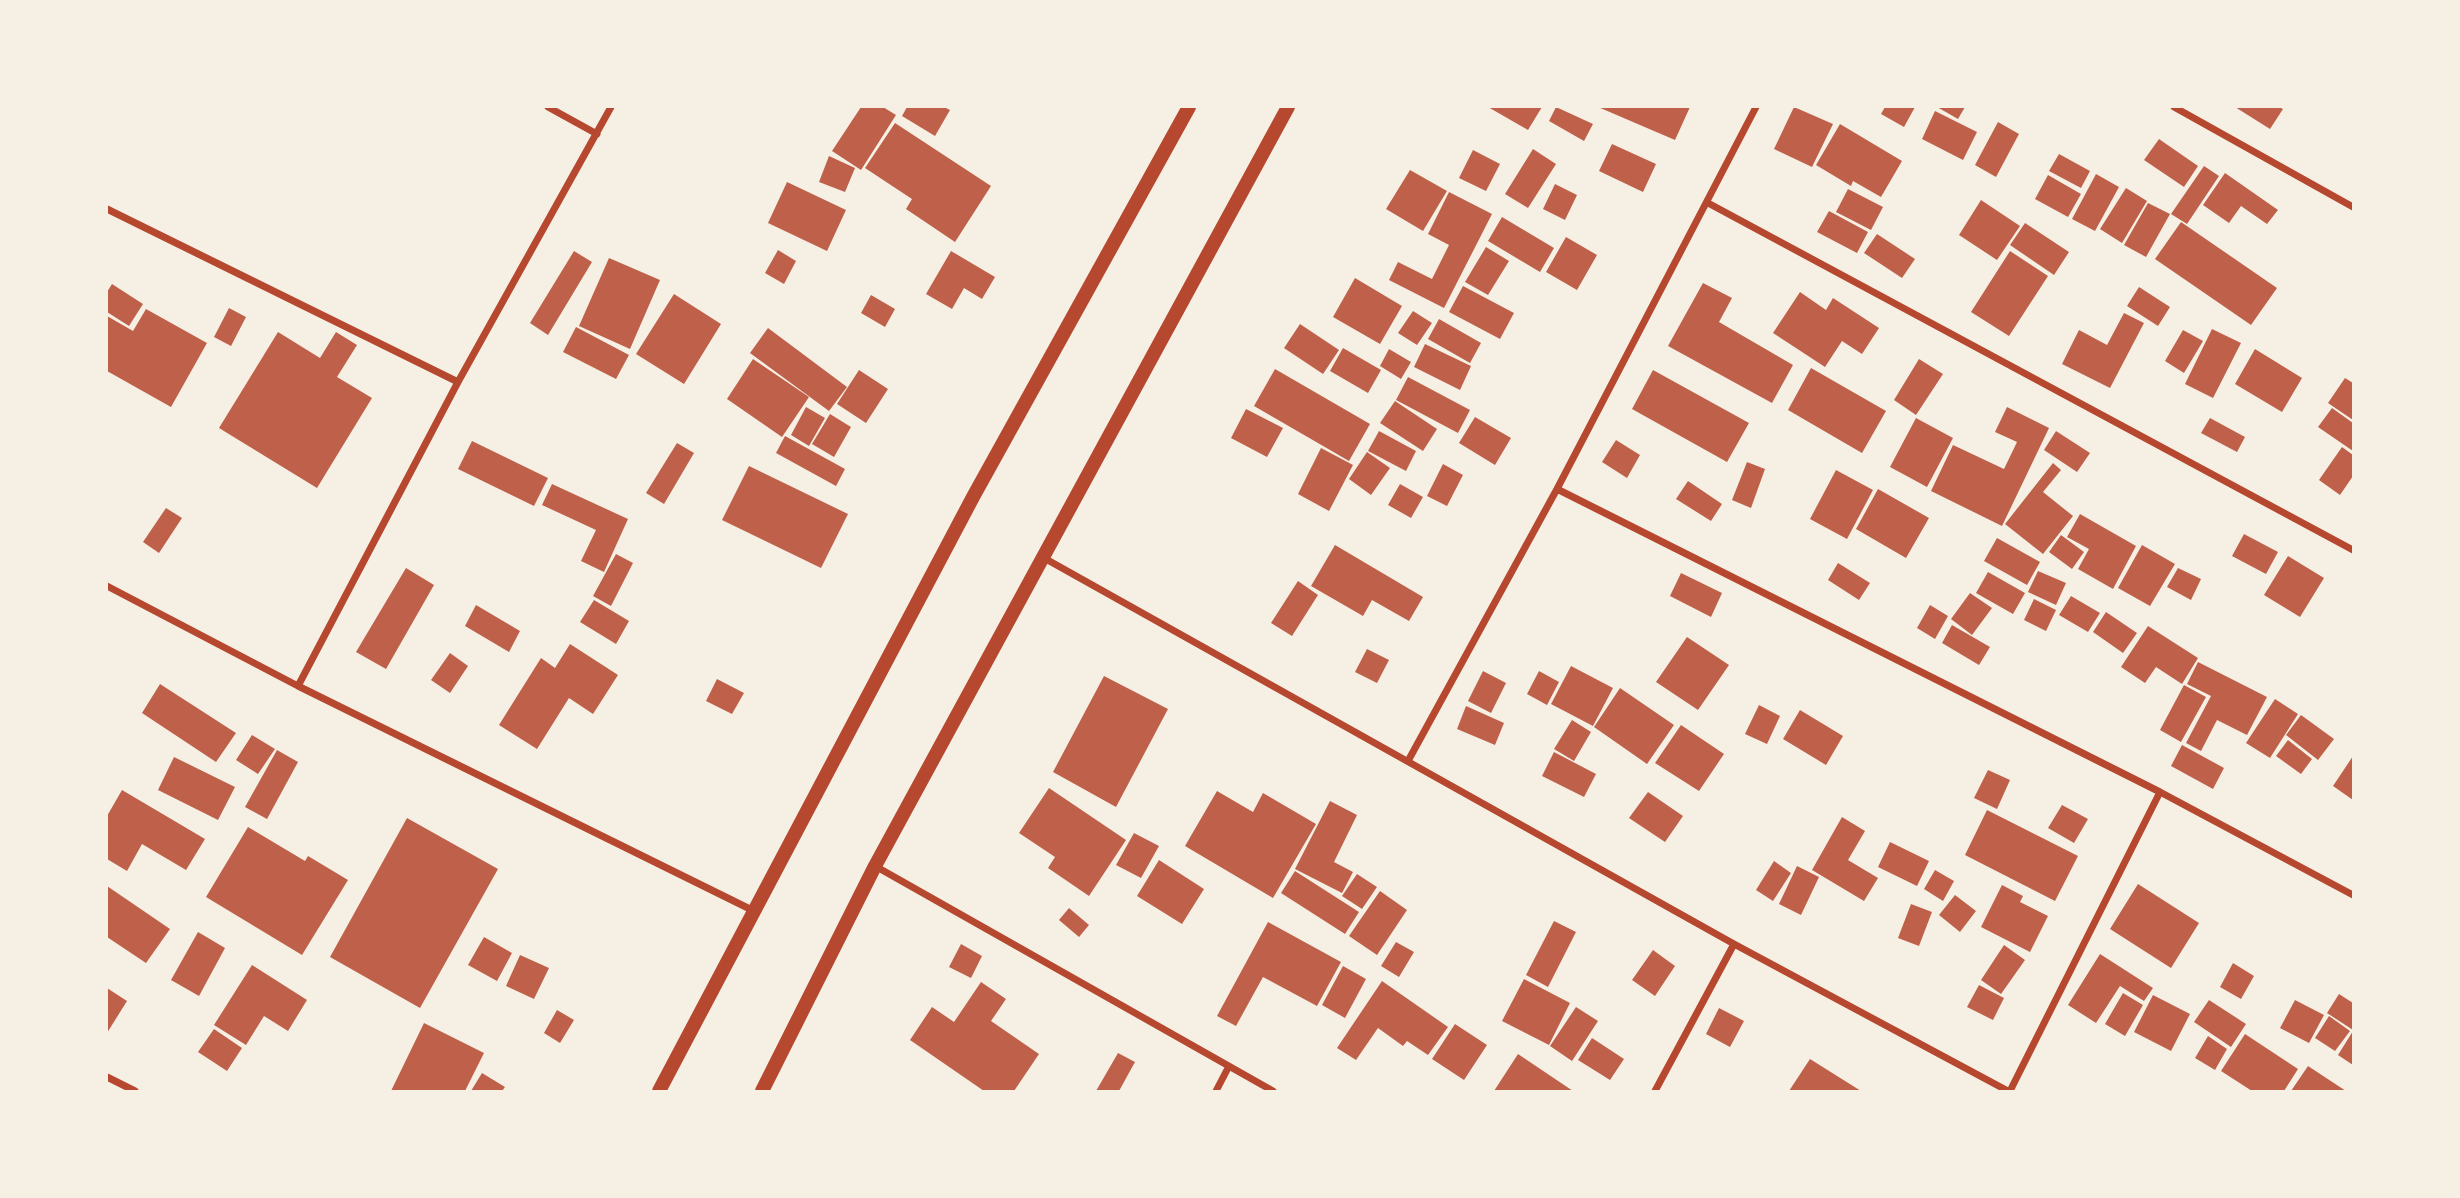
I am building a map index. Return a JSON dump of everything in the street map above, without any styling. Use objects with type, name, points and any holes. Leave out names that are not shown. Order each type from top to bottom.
[{"type":"main road","points":[[659,1091],[973,497],[1189,107]]},
{"type":"main road","points":[[762,1091],[875,866],[1288,107]]},
{"type":"street","points":[[548,107],[597,134]]},
{"type":"street","points":[[298,686],[458,382],[611,107]]},
{"type":"street","points":[[1408,761],[1557,489],[1756,107]]},
{"type":"street","points":[[2174,107],[2353,207]]},
{"type":"street","points":[[1708,203],[2353,550]]},
{"type":"street","points":[[107,209],[458,382]]},
{"type":"street","points":[[1557,489],[2160,792],[2353,895]]},
{"type":"street","points":[[1044,558],[1734,944],[2009,1091],[2160,792]]},
{"type":"street","points":[[107,586],[298,686],[754,912]]},
{"type":"street","points":[[875,866],[1228,1068],[1273,1091]]},
{"type":"street","points":[[1655,1091],[1734,944]]},
{"type":"street","points":[[1216,1091],[1228,1068]]},
{"type":"street","points":[[107,1077],[135,1091]]},
{"type":"building","points":[[861,107],[883,107],[896,115],[861,170],[832,151]]},
{"type":"building","points":[[907,107],[944,107],[950,110],[935,136],[902,116]]},
{"type":"building","points":[[1488,107],[1542,107],[1528,130]]},
{"type":"building","points":[[1556,107],[1593,124],[1584,141],[1549,121]]},
{"type":"building","points":[[1598,107],[1690,107],[1675,140]]},
{"type":"building","points":[[1794,107],[1833,124],[1812,167],[1774,149]]},
{"type":"building","points":[[1885,107],[1915,107],[1904,127],[1881,114]]},
{"type":"building","points":[[1937,107],[1965,107],[1958,119]]},
{"type":"building","points":[[2235,107],[2279,107],[2283,109],[2270,129]]},
{"type":"building","points":[[1935,111],[1977,132],[1963,160],[1922,139]]},
{"type":"building","points":[[1998,122],[2019,134],[1996,177],[1975,165]]},
{"type":"building","points":[[895,123],[991,186],[955,242],[906,209],[912,199],[865,168]]},
{"type":"building","points":[[1840,124],[1902,161],[1881,197],[1853,181],[1851,186],[1816,165]]},
{"type":"building","points":[[2159,139],[2198,166],[2184,187],[2144,160]]},
{"type":"building","points":[[1612,144],[1656,164],[1643,192],[1599,171]]},
{"type":"building","points":[[1533,149],[1556,164],[1528,208],[1505,194]]},
{"type":"building","points":[[1473,150],[1500,164],[1486,191],[1459,178]]},
{"type":"building","points":[[2059,154],[2090,171],[2081,188],[2049,171]]},
{"type":"building","points":[[829,156],[855,168],[845,192],[819,182]]},
{"type":"building","points":[[2204,166],[2219,176],[2187,224],[2171,214]]},
{"type":"building","points":[[1410,170],[1447,191],[1423,231],[1386,209]]},
{"type":"building","points":[[2225,173],[2278,210],[2267,224],[2241,206],[2229,223],[2203,205]]},
{"type":"building","points":[[2096,174],[2119,187],[2095,231],[2072,219]]},
{"type":"building","points":[[2048,175],[2081,194],[2068,217],[2035,199]]},
{"type":"building","points":[[787,182],[846,210],[827,251],[768,223]]},
{"type":"building","points":[[1555,184],[1577,195],[1565,220],[1543,209]]},
{"type":"building","points":[[2126,188],[2147,201],[2122,243],[2100,229]]},
{"type":"building","points":[[1848,189],[1883,207],[1871,230],[1836,212]]},
{"type":"building","points":[[1449,192],[1492,214],[1444,308],[1389,280],[1398,262],[1432,279],[1449,245],[1428,234]]},
{"type":"building","points":[[1981,200],[2020,226],[1997,260],[1959,235]]},
{"type":"building","points":[[2148,203],[2170,214],[2146,257],[2124,245]]},
{"type":"building","points":[[1829,211],[1868,232],[1857,253],[1817,232]]},
{"type":"building","points":[[1502,217],[1554,248],[1540,272],[1488,241]]},
{"type":"building","points":[[2181,222],[2277,288],[2251,325],[2155,259]]},
{"type":"building","points":[[2025,223],[2069,252],[2054,275],[2010,245]]},
{"type":"building","points":[[1877,234],[1915,259],[1902,278],[1864,253]]},
{"type":"building","points":[[1566,237],[1597,255],[1577,290],[1546,272]]},
{"type":"building","points":[[1486,247],[1509,261],[1488,295],[1465,282]]},
{"type":"building","points":[[778,250],[796,261],[784,284],[765,273]]},
{"type":"building","points":[[574,251],[592,262],[548,335],[530,323]]},
{"type":"building","points":[[951,251],[995,277],[982,299],[964,288],[952,309],[926,294]]},
{"type":"building","points":[[2010,251],[2048,276],[2009,336],[1971,312]]},
{"type":"building","points":[[609,258],[660,280],[630,349],[579,326]]},
{"type":"building","points":[[1355,278],[1402,306],[1380,344],[1333,317]]},
{"type":"building","points":[[1703,283],[1732,298],[1719,322],[1793,365],[1772,403],[1668,346]]},
{"type":"building","points":[[112,284],[143,304],[129,326],[107,312],[107,292]]},
{"type":"building","points":[[1463,286],[1514,313],[1500,339],[1449,312]]},
{"type":"building","points":[[2139,287],[2170,307],[2158,326],[2127,306]]},
{"type":"building","points":[[1800,292],[1826,310],[1833,298],[1879,328],[1862,354],[1842,341],[1825,367],[1773,333]]},
{"type":"building","points":[[674,294],[721,324],[684,384],[636,354]]},
{"type":"building","points":[[871,295],[895,309],[885,327],[861,313]]},
{"type":"building","points":[[229,308],[246,317],[231,346],[214,337]]},
{"type":"building","points":[[146,309],[207,343],[171,407],[107,371],[107,316],[133,331]]},
{"type":"building","points":[[1413,311],[1432,323],[1417,345],[1398,333]]},
{"type":"building","points":[[2124,313],[2144,323],[2110,388],[2062,364],[2079,330],[2107,345]]},
{"type":"building","points":[[1439,319],[1481,343],[1470,363],[1428,339]]},
{"type":"building","points":[[1300,324],[1339,350],[1323,374],[1284,348]]},
{"type":"building","points":[[576,327],[629,355],[616,379],[563,352]]},
{"type":"building","points":[[768,328],[847,387],[829,411],[750,353]]},
{"type":"building","points":[[2212,329],[2241,343],[2213,398],[2185,384]]},
{"type":"building","points":[[2183,330],[2203,341],[2184,373],[2165,361]]},
{"type":"building","points":[[278,332],[320,358],[336,332],[357,345],[337,377],[372,398],[317,488],[219,428]]},
{"type":"building","points":[[1425,344],[1471,366],[1460,390],[1414,367]]},
{"type":"building","points":[[1343,348],[1381,370],[1368,393],[1330,371]]},
{"type":"building","points":[[1389,349],[1411,362],[1401,379],[1380,366]]},
{"type":"building","points":[[2255,349],[2302,378],[2282,412],[2235,384]]},
{"type":"building","points":[[753,359],[809,397],[782,437],[727,399]]},
{"type":"building","points":[[1919,359],[1943,374],[1916,415],[1894,400]]},
{"type":"building","points":[[1811,368],[1886,411],[1862,453],[1788,410]]},
{"type":"building","points":[[1275,369],[1370,424],[1349,461],[1254,406]]},
{"type":"building","points":[[859,370],[888,389],[866,423],[837,404]]},
{"type":"building","points":[[1653,370],[1749,423],[1727,462],[1632,409]]},
{"type":"building","points":[[1408,377],[1470,410],[1458,433],[1396,400]]},
{"type":"building","points":[[2345,378],[2353,383],[2353,420],[2328,403]]},
{"type":"building","points":[[1395,401],[1437,429],[1423,451],[1380,423]]},
{"type":"building","points":[[806,407],[825,418],[809,446],[791,435]]},
{"type":"building","points":[[2007,407],[2049,428],[2002,526],[1931,491],[1953,445],[2004,469],[2017,442],[1995,432]]},
{"type":"building","points":[[2332,408],[2353,423],[2353,451],[2318,427]]},
{"type":"building","points":[[1246,409],[1283,428],[1267,457],[1231,438]]},
{"type":"building","points":[[830,414],[851,427],[834,457],[812,444]]},
{"type":"building","points":[[1475,417],[1511,438],[1495,465],[1459,443]]},
{"type":"building","points":[[1916,418],[1953,438],[1927,487],[1890,467]]},
{"type":"building","points":[[2210,418],[2245,437],[2237,452],[2201,433]]},
{"type":"building","points":[[1379,431],[1416,451],[1406,471],[1368,451]]},
{"type":"building","points":[[2056,431],[2090,453],[2077,472],[2044,450]]},
{"type":"building","points":[[785,436],[845,469],[836,486],[776,453]]},
{"type":"building","points":[[1616,440],[1640,455],[1627,478],[1602,462]]},
{"type":"building","points":[[472,441],[548,478],[534,506],[458,469]]},
{"type":"building","points":[[677,443],[694,453],[664,504],[646,493]]},
{"type":"building","points":[[2342,447],[2353,455],[2353,476],[2340,495],[2319,480]]},
{"type":"building","points":[[1321,448],[1353,465],[1329,511],[1298,494]]},
{"type":"building","points":[[1367,452],[1390,468],[1371,495],[1349,479]]},
{"type":"building","points":[[1747,462],[1765,469],[1751,508],[1732,500]]},
{"type":"building","points":[[2053,463],[2061,470],[2043,492],[2073,516],[2043,554],[2005,524]]},
{"type":"building","points":[[1443,464],[1463,475],[1447,506],[1427,496]]},
{"type":"building","points":[[749,466],[848,514],[821,568],[722,520]]},
{"type":"building","points":[[1836,470],[1873,490],[1847,539],[1810,519]]},
{"type":"building","points":[[1688,481],[1722,504],[1711,521],[1676,499]]},
{"type":"building","points":[[552,484],[628,519],[604,572],[581,561],[596,530],[542,505]]},
{"type":"building","points":[[1400,484],[1423,497],[1411,518],[1388,505]]},
{"type":"building","points":[[1878,489],[1929,518],[1906,558],[1856,529]]},
{"type":"building","points":[[166,508],[182,518],[159,553],[143,542]]},
{"type":"building","points":[[2080,514],[2136,546],[2113,589],[2078,569],[2089,549],[2067,537]]},
{"type":"building","points":[[2244,534],[2278,552],[2266,574],[2232,556]]},
{"type":"building","points":[[2061,535],[2084,552],[2072,569],[2049,552]]},
{"type":"building","points":[[1997,538],[2040,562],[2027,585],[1984,561]]},
{"type":"building","points":[[1335,545],[1423,597],[1409,621],[1372,600],[1363,616],[1311,586]]},
{"type":"building","points":[[2142,545],[2175,564],[2150,606],[2118,588]]},
{"type":"building","points":[[616,554],[633,563],[611,606],[593,596]]},
{"type":"building","points":[[2288,556],[2324,578],[2300,617],[2264,595]]},
{"type":"building","points":[[1838,563],[1870,583],[1859,600],[1828,580]]},
{"type":"building","points":[[406,568],[434,585],[386,669],[356,652]]},
{"type":"building","points":[[2178,568],[2201,579],[2191,600],[2167,587]]},
{"type":"building","points":[[2038,571],[2066,583],[2056,605],[2028,592]]},
{"type":"building","points":[[1988,572],[2025,593],[2013,614],[1976,593]]},
{"type":"building","points":[[1681,573],[1722,593],[1711,617],[1670,596]]},
{"type":"building","points":[[1298,581],[1318,595],[1292,636],[1271,623]]},
{"type":"building","points":[[1970,593],[1992,608],[1972,635],[1951,619]]},
{"type":"building","points":[[2071,596],[2100,613],[2088,632],[2059,615]]},
{"type":"building","points":[[2034,599],[2056,610],[2046,631],[2024,620]]},
{"type":"building","points":[[594,600],[629,621],[616,644],[580,622]]},
{"type":"building","points":[[476,605],[520,631],[509,652],[465,626]]},
{"type":"building","points":[[1930,605],[1948,616],[1935,639],[1917,628]]},
{"type":"building","points":[[2106,612],[2137,633],[2123,653],[2093,632]]},
{"type":"building","points":[[1952,625],[1990,647],[1979,665],[1942,643]]},
{"type":"building","points":[[2148,626],[2198,658],[2182,684],[2156,667],[2145,683],[2121,667]]},
{"type":"building","points":[[1687,637],[1729,665],[1698,710],[1656,682]]},
{"type":"building","points":[[570,644],[618,675],[593,714],[569,698],[537,749],[499,725],[541,658],[555,668]]},
{"type":"building","points":[[1367,649],[1389,660],[1377,683],[1355,672]]},
{"type":"building","points":[[450,653],[468,666],[450,693],[431,680]]},
{"type":"building","points":[[2198,662],[2267,697],[2247,735],[2217,720],[2201,751],[2186,743],[2211,696],[2187,684]]},
{"type":"building","points":[[1571,666],[1613,688],[1593,726],[1551,704]]},
{"type":"building","points":[[1483,671],[1506,683],[1491,713],[1468,701]]},
{"type":"building","points":[[1539,671],[1559,682],[1547,705],[1527,694]]},
{"type":"building","points":[[1104,676],[1168,709],[1116,807],[1053,772]]},
{"type":"building","points":[[717,679],[744,693],[732,714],[706,701]]},
{"type":"building","points":[[160,684],[236,733],[216,762],[142,713]]},
{"type":"building","points":[[2184,685],[2206,697],[2181,742],[2160,730]]},
{"type":"building","points":[[1620,688],[1674,725],[1647,764],[1594,727]]},
{"type":"building","points":[[2275,699],[2298,714],[2270,758],[2246,743]]},
{"type":"building","points":[[1759,705],[1780,716],[1767,744],[1745,734]]},
{"type":"building","points":[[1466,706],[1504,723],[1495,745],[1457,729]]},
{"type":"building","points":[[1800,710],[1843,736],[1826,765],[1783,739]]},
{"type":"building","points":[[2301,715],[2334,739],[2318,760],[2286,735]]},
{"type":"building","points":[[1572,720],[1591,732],[1574,761],[1554,749]]},
{"type":"building","points":[[1681,725],[1724,754],[1699,791],[1655,763]]},
{"type":"building","points":[[252,735],[275,749],[258,774],[236,760]]},
{"type":"building","points":[[2288,740],[2312,759],[2301,774],[2276,756]]},
{"type":"building","points":[[2182,745],[2224,768],[2213,789],[2171,766]]},
{"type":"building","points":[[277,750],[298,762],[267,819],[245,807]]},
{"type":"building","points":[[1554,752],[1596,774],[1584,797],[1542,776]]},
{"type":"building","points":[[2353,756],[2353,800],[2333,786]]},
{"type":"building","points":[[174,757],[235,787],[218,820],[158,790]]},
{"type":"building","points":[[1988,770],[2010,780],[1997,809],[1974,798]]},
{"type":"building","points":[[1049,788],[1126,840],[1089,896],[1048,868],[1055,857],[1019,833]]},
{"type":"building","points":[[122,790],[205,839],[186,870],[142,844],[127,871],[107,859],[107,816]]},
{"type":"building","points":[[1217,791],[1253,812],[1263,793],[1316,824],[1273,898],[1185,846]]},
{"type":"building","points":[[1648,792],[1683,816],[1665,842],[1629,818]]},
{"type":"building","points":[[1330,801],[1357,815],[1334,862],[1353,872],[1342,893],[1295,869]]},
{"type":"building","points":[[2062,805],[2088,819],[2074,843],[2048,828]]},
{"type":"building","points":[[1987,810],[2078,856],[2055,901],[1965,855]]},
{"type":"building","points":[[1842,817],[1865,831],[1848,860],[1878,878],[1864,901],[1812,870]]},
{"type":"building","points":[[407,818],[498,869],[420,1008],[330,957]]},
{"type":"building","points":[[248,827],[305,861],[308,856],[348,880],[302,955],[206,897]]},
{"type":"building","points":[[1134,833],[1159,846],[1141,878],[1116,865]]},
{"type":"building","points":[[1890,842],[1929,861],[1917,886],[1878,867]]},
{"type":"building","points":[[1159,860],[1204,889],[1182,924],[1137,896]]},
{"type":"building","points":[[1774,861],[1791,873],[1773,901],[1756,890]]},
{"type":"building","points":[[1797,866],[1819,877],[1801,915],[1779,904]]},
{"type":"building","points":[[1935,870],[1954,881],[1943,901],[1924,889]]},
{"type":"building","points":[[1295,871],[1359,912],[1345,934],[1281,893]]},
{"type":"building","points":[[1357,874],[1377,887],[1362,909],[1342,896]]},
{"type":"building","points":[[2138,884],[2199,923],[2171,968],[2110,929]]},
{"type":"building","points":[[2002,885],[2023,896],[2020,902],[2048,916],[2030,952],[1981,927]]},
{"type":"building","points":[[107,886],[170,929],[146,963],[107,937]]},
{"type":"building","points":[[1380,891],[1407,910],[1377,955],[1349,936]]},
{"type":"building","points":[[1955,895],[1976,911],[1960,932],[1939,915]]},
{"type":"building","points":[[1911,904],[1932,912],[1919,946],[1898,938]]},
{"type":"building","points":[[1069,908],[1089,925],[1079,937],[1059,920]]},
{"type":"building","points":[[1554,921],[1576,932],[1548,987],[1526,975]]},
{"type":"building","points":[[1268,922],[1341,962],[1317,1006],[1263,977],[1236,1026],[1217,1016]]},
{"type":"building","points":[[198,932],[225,948],[199,996],[171,980]]},
{"type":"building","points":[[484,937],[512,953],[497,981],[468,965]]},
{"type":"building","points":[[1396,942],[1414,952],[1399,977],[1381,966]]},
{"type":"building","points":[[961,944],[982,956],[971,978],[949,967]]},
{"type":"building","points":[[2004,945],[2025,960],[2001,994],[1981,980]]},
{"type":"building","points":[[1653,950],[1675,966],[1655,996],[1632,980]]},
{"type":"building","points":[[2100,954],[2153,988],[2144,1001],[2120,986],[2096,1023],[2068,1005]]},
{"type":"building","points":[[520,955],[549,968],[534,999],[506,986]]},
{"type":"building","points":[[2233,963],[2254,976],[2241,999],[2220,987]]},
{"type":"building","points":[[252,965],[307,1000],[288,1031],[264,1016],[246,1045],[214,1025]]},
{"type":"building","points":[[1343,966],[1366,979],[1345,1018],[1322,1005]]},
{"type":"building","points":[[1524,979],[1570,1003],[1549,1045],[1502,1021]]},
{"type":"building","points":[[1382,981],[1448,1027],[1428,1055],[1407,1041],[1403,1046],[1378,1028],[1356,1060],[1337,1048]]},
{"type":"building","points":[[981,982],[1006,999],[991,1021],[1039,1054],[1014,1091],[984,1091],[910,1040],[932,1007],[954,1022]]},
{"type":"building","points":[[1979,985],[2004,998],[1993,1020],[1967,1007]]},
{"type":"building","points":[[107,988],[127,1001],[107,1033]]},
{"type":"building","points":[[2123,993],[2143,1005],[2125,1036],[2105,1024]]},
{"type":"building","points":[[2339,994],[2353,1003],[2353,1030],[2327,1013]]},
{"type":"building","points":[[2153,995],[2190,1014],[2171,1051],[2134,1032]]},
{"type":"building","points":[[2209,1000],[2246,1024],[2231,1047],[2194,1022]]},
{"type":"building","points":[[2295,1000],[2324,1015],[2309,1043],[2280,1028]]},
{"type":"building","points":[[1576,1007],[1598,1021],[1572,1061],[1550,1046]]},
{"type":"building","points":[[1719,1008],[1744,1021],[1730,1047],[1706,1034]]},
{"type":"building","points":[[557,1010],[574,1020],[560,1043],[544,1033]]},
{"type":"building","points":[[2329,1016],[2350,1031],[2335,1051],[2315,1038]]},
{"type":"building","points":[[424,1023],[484,1053],[465,1091],[391,1091]]},
{"type":"building","points":[[1455,1024],[1487,1045],[1464,1080],[1432,1059]]},
{"type":"building","points":[[214,1029],[242,1048],[227,1071],[198,1052]]},
{"type":"building","points":[[2353,1031],[2353,1065],[2338,1055]]},
{"type":"building","points":[[2245,1034],[2298,1069],[2284,1091],[2252,1091],[2221,1071]]},
{"type":"building","points":[[2208,1036],[2227,1049],[2215,1070],[2195,1058]]},
{"type":"building","points":[[1592,1038],[1624,1059],[1610,1080],[1578,1060]]},
{"type":"building","points":[[1118,1053],[1135,1062],[1119,1091],[1096,1091]]},
{"type":"building","points":[[1518,1054],[1573,1091],[1494,1091]]},
{"type":"building","points":[[1810,1059],[1861,1091],[1789,1091]]},
{"type":"building","points":[[2308,1066],[2346,1091],[2291,1091]]},
{"type":"building","points":[[482,1073],[505,1087],[502,1091],[471,1091]]}]
